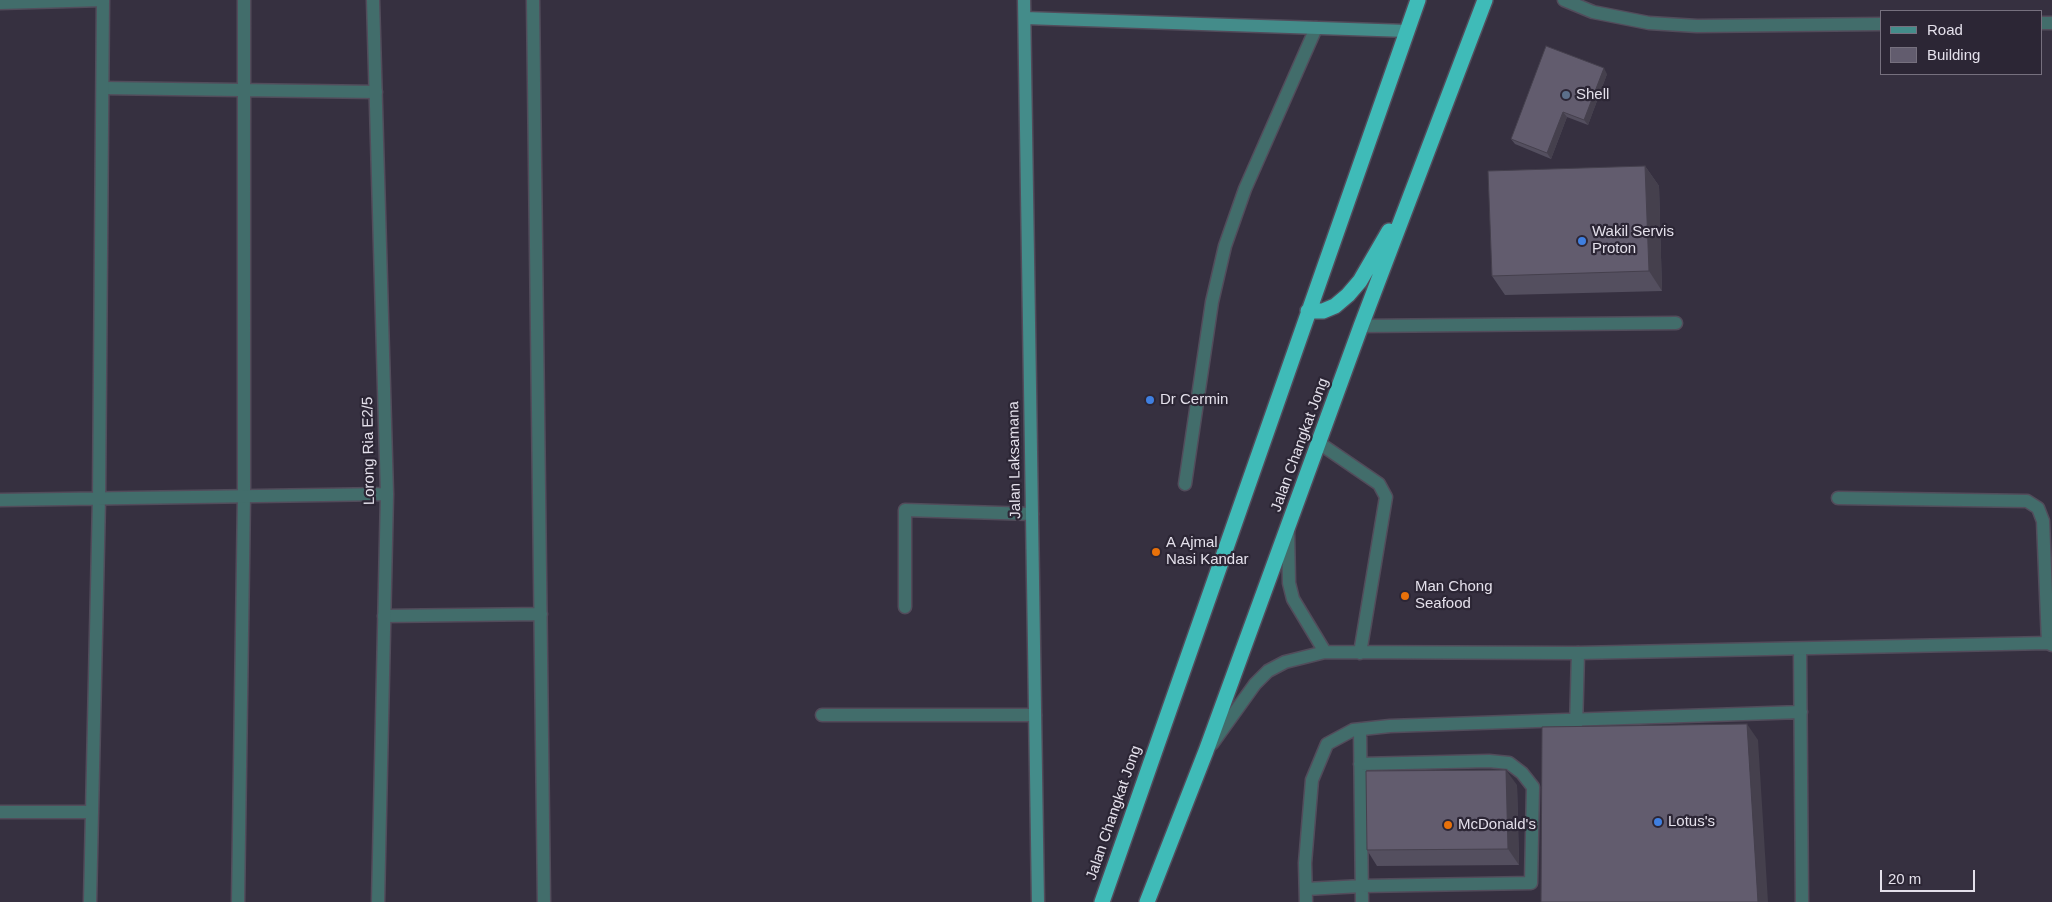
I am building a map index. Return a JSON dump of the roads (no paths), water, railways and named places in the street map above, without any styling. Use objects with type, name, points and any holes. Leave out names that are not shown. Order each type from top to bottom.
[{"type":"highway","name":"Jalan Changkat Jong","points":[[1102,902],[1418,0]]},
{"type":"highway","name":"Jalan Changkat Jong","points":[[1146,902],[1206,752],[1361,326],[1486,0]]},
{"type":"highway","points":[[1308,311],[1323,311],[1335,306],[1348,295],[1360,281],[1409,198]]},
{"type":"street","points":[[0,3],[104,0],[99,499],[90,902]]},
{"type":"street","points":[[238,902],[244,496],[244,0]]},
{"type":"street","name":"Lorong Ria E2/5","points":[[373,0],[387,494],[378,902]]},
{"type":"street","points":[[533,0],[544,902]]},
{"type":"street","name":"Jalan Laksamana","points":[[1024,0],[1038,902]]},
{"type":"street","points":[[1564,0],[1593,12],[1649,23],[1697,26],[1880,24]]},
{"type":"street","points":[[1025,18],[1406,31]]},
{"type":"street","points":[[1185,484],[1212,302],[1225,246],[1245,189],[1316,28]]},
{"type":"street","points":[[103,88],[376,92]]},
{"type":"street","points":[[1361,326],[1676,323]]},
{"type":"street","points":[[1319,443],[1379,484],[1386,497],[1360,653]]},
{"type":"street","points":[[0,500],[387,494]]},
{"type":"street","points":[[1206,752],[1255,684],[1268,671],[1285,662],[1325,652],[1578,653],[2050,644],[2043,521],[2038,508],[2027,501],[1838,498]]},
{"type":"street","points":[[905,607],[905,510],[1032,514]]},
{"type":"street","points":[[1288,530],[1289,583],[1293,599],[1325,652]]},
{"type":"street","points":[[384,616],[541,614]]},
{"type":"street","points":[[1800,649],[1802,902]]},
{"type":"street","points":[[1575,743],[1578,653]]},
{"type":"street","points":[[1306,902],[1305,863],[1312,780],[1327,744],[1353,730],[1390,726],[1801,712]]},
{"type":"street","points":[[822,715],[1035,715]]},
{"type":"street","points":[[1360,730],[1362,902]]},
{"type":"street","points":[[1306,889],[1530,883],[1532,787],[1522,773],[1509,763],[1489,761],[1360,764]]},
{"type":"street","points":[[0,812],[91,812]]},
{"type":"place","name":"Shell","points":[[1566,95]]},
{"type":"place","name":"Wakil Servis Proton","points":[[1582,241]]},
{"type":"place","name":"Dr Cermin","points":[[1150,400]]},
{"type":"place","name":"A Ajmal Nasi Kandar","points":[[1156,552]]},
{"type":"place","name":"Man Chong Seafood","points":[[1405,596]]},
{"type":"place","name":"Lotus's","points":[[1658,822]]},
{"type":"place","name":"McDonald's","points":[[1448,825]]}]
